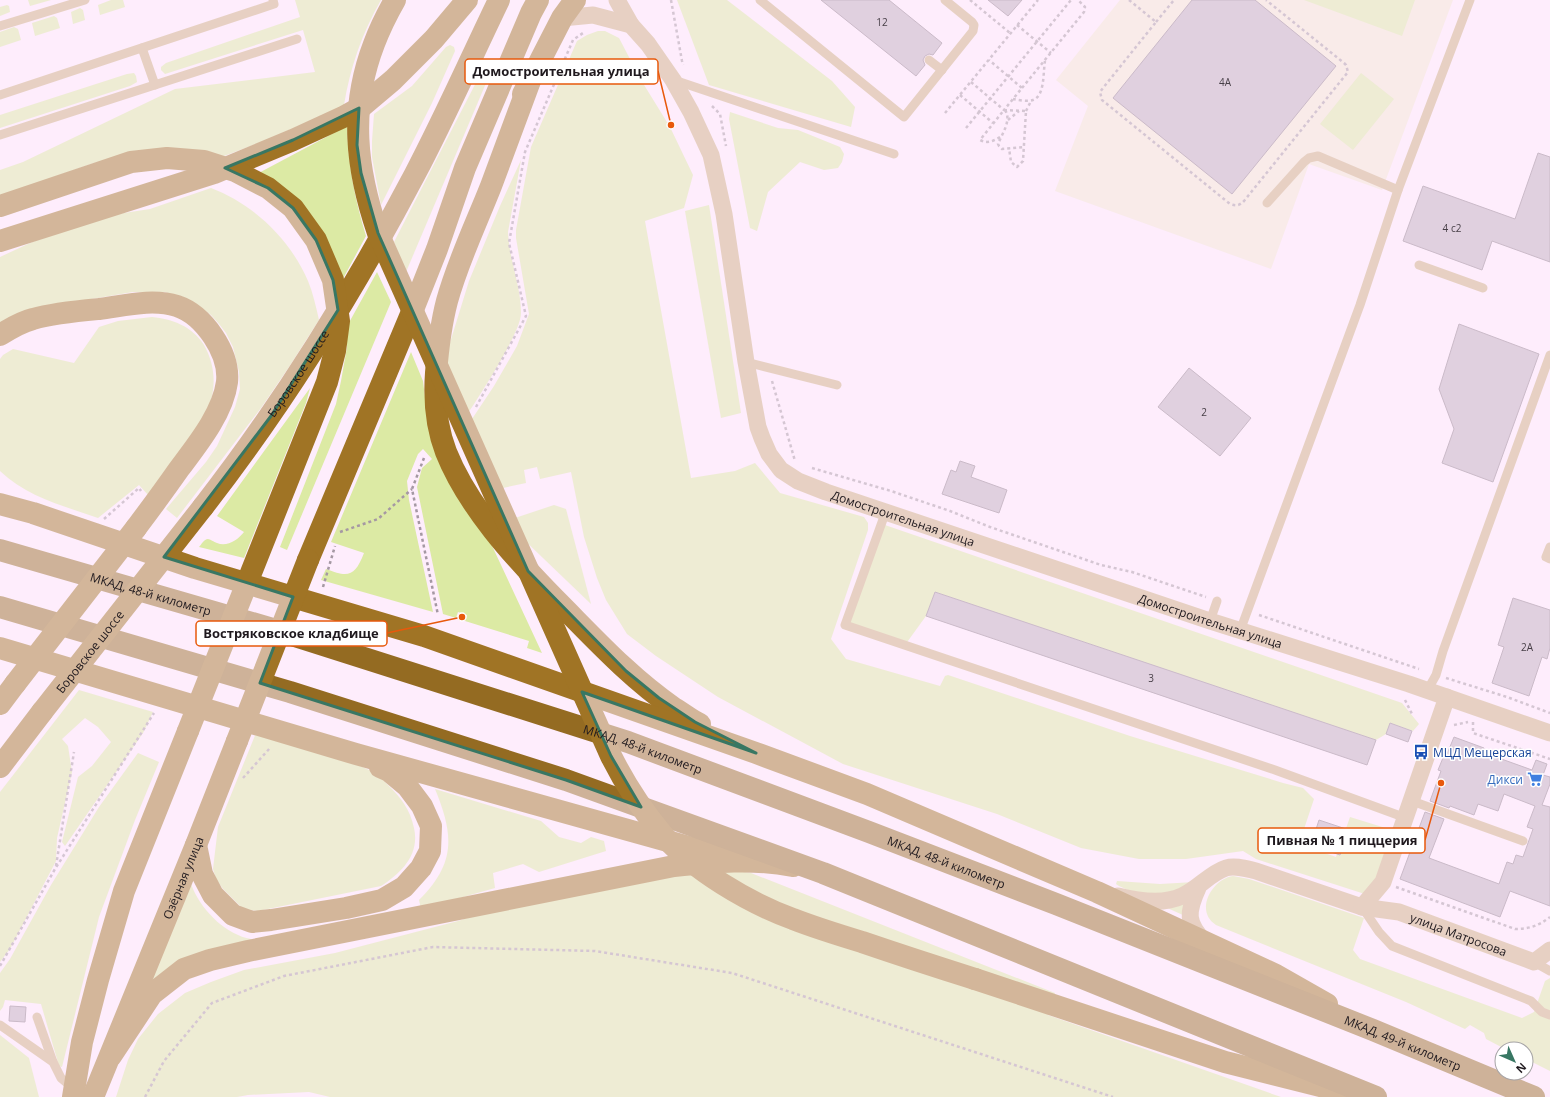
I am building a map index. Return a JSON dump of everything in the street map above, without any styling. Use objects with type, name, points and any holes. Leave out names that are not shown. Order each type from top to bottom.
[{"type":"highway","name":"МКАД, 48-й километр","points":[[0,550],[273,629],[628,742],[971,871],[1271,991]]},
{"type":"highway","points":[[0,607],[290,692],[566,780],[823,873],[1376,1097]]},
{"type":"highway","name":"МКАД, 49-й километр","points":[[1271,991],[1373,1030],[1534,1097]]},
{"type":"main road","points":[[395,0],[380,28],[374,44],[364,74],[360,101],[357,146],[361,173],[371,214],[378,234],[611,756],[624,782],[639,805],[663,835],[684,855],[712,877],[749,899],[792,919],[1225,1062],[1364,1097]]},
{"type":"main road","points":[[0,241],[214,173],[294,140],[343,117],[361,107],[392,80],[434,39],[467,0]]},
{"type":"main road","name":"Боровское шоссе","points":[[0,767],[203,507],[271,416],[353,286],[415,173],[499,0]]},
{"type":"main road","points":[[437,249],[465,168],[531,13],[538,0]]},
{"type":"main road","points":[[437,249],[530,81],[562,18],[575,0]]},
{"type":"main road","points":[[530,81],[447,300],[440,331],[434,405],[439,430],[446,452],[479,512],[505,545],[533,576],[626,671],[659,698],[695,722],[756,753]]},
{"type":"main road","points":[[0,206],[132,162],[167,158],[204,161],[235,171],[268,188],[293,208],[316,240],[333,280],[339,321],[335,351],[327,382],[124,891],[82,1042],[80,1094]]},
{"type":"main road","name":"Озёрная улица","points":[[80,1094],[111,1056],[308,560],[437,249]]},
{"type":"main road","points":[[0,335],[18,324],[34,319],[71,312],[163,303],[177,306],[194,314],[211,334],[218,344],[225,361],[227,382],[219,407],[208,429],[136,528],[0,704]]},
{"type":"main road","points":[[0,490],[33,513]]},
{"type":"main road","points":[[0,504],[33,513],[195,568],[424,636],[756,753],[867,794],[1096,892],[1276,975],[1373,1030]]},
{"type":"main road","points":[[0,648],[356,754],[739,862]]},
{"type":"main road","points":[[196,845],[202,874],[213,895],[233,915],[252,922],[346,908],[382,900],[393,894],[404,887],[421,868],[430,851],[431,826],[422,806],[407,786],[389,771],[356,754]]},
{"type":"main road","points":[[111,1056],[152,994],[184,969],[210,960],[256,949],[674,866],[713,862],[739,862],[787,865],[823,873]]},
{"type":"street","name":"Домостроительная улица","points":[[617,0],[631,25],[648,44],[672,80],[691,112],[711,155],[727,228],[746,362],[762,438],[769,454],[781,470],[805,484],[1210,621],[1447,697],[1550,733]]},
{"type":"street","points":[[562,18],[593,15],[631,25]]},
{"type":"street","points":[[1362,907],[1383,882],[1447,697]]},
{"type":"street","name":"улица Матросова","points":[[1198,888],[1214,874],[1226,868],[1242,868],[1256,871],[1362,907],[1399,912],[1534,962]]},
{"type":"street","points":[[1096,892],[1128,898],[1165,901],[1181,897],[1198,888]]},
{"type":"street","points":[[1198,888],[1190,908],[1191,920],[1195,932],[1205,942]]},
{"type":"street","points":[[1534,962],[1550,950]]},
{"type":"lane","points":[[0,26],[85,0]]},
{"type":"lane","points":[[0,95],[274,4],[273,0]]},
{"type":"lane","points":[[760,0],[904,117],[971,33],[974,27],[972,22],[945,0]]},
{"type":"lane","points":[[1240,631],[1360,305],[1398,190],[1470,0]]},
{"type":"lane","points":[[0,135],[296,39]]},
{"type":"lane","points":[[142,48],[154,85]]},
{"type":"lane","points":[[929,60],[942,70]]},
{"type":"lane","points":[[672,80],[894,154]]},
{"type":"lane","points":[[1267,203],[1304,162],[1314,156],[1318,156],[1398,190]]},
{"type":"lane","points":[[1419,265],[1483,288]]},
{"type":"lane","points":[[1427,691],[1436,675],[1550,354]]},
{"type":"lane","points":[[746,362],[837,385]]},
{"type":"lane","points":[[886,511],[845,625],[1275,770],[1406,818]]},
{"type":"lane","points":[[1550,547],[1546,557],[1550,559]]},
{"type":"lane","points":[[1210,621],[1217,601]]},
{"type":"lane","points":[[1412,801],[1523,841]]},
{"type":"lane","points":[[1362,907],[1379,932],[1392,946],[1531,1001],[1542,1012],[1550,1015]]},
{"type":"lane","points":[[1534,962],[1550,971]]},
{"type":"lane","points":[[36,1017],[53,1062],[61,1078],[80,1094]]},
{"type":"lane","points":[[0,1025],[53,1062]]},
{"type":"path","points":[[671,0],[682,61]]},
{"type":"path","points":[[970,0],[1010,33]]},
{"type":"path","points":[[945,113],[1038,0]]},
{"type":"path","points":[[966,128],[1071,0]]},
{"type":"path","points":[[1001,136],[991,142],[980,141],[980,139],[1084,12],[1085,9],[1083,4],[1078,0]]},
{"type":"path","points":[[1083,4],[1086,0]]},
{"type":"path","points":[[1129,0],[1156,22]]},
{"type":"path","points":[[1174,0],[1100,92],[1102,100],[1230,204],[1238,206],[1244,201],[1348,72],[1344,63],[1266,0]]},
{"type":"path","points":[[1017,26],[1051,53]]},
{"type":"path","points":[[475,408],[526,316],[509,243],[525,152],[573,40],[585,31]]},
{"type":"path","points":[[989,60],[1022,88]]},
{"type":"path","points":[[1009,148],[1010,160],[1016,167],[1023,161],[1026,111],[1031,101],[1037,97],[1041,91],[1045,60]]},
{"type":"path","points":[[971,82],[1004,110],[1008,120]]},
{"type":"path","points":[[960,95],[993,123]]},
{"type":"path","points":[[1013,99],[1031,101]]},
{"type":"path","points":[[1004,110],[1026,111]]},
{"type":"path","points":[[1020,111],[1008,120],[998,144],[1002,149],[1024,147]]},
{"type":"path","points":[[768,368],[795,462],[801,464]]},
{"type":"path","points":[[335,538],[340,532],[378,519],[412,489],[424,458]]},
{"type":"path","points":[[807,466],[891,491],[1101,565],[1132,572],[1217,601]]},
{"type":"path","points":[[101,521],[139,488]]},
{"type":"path","points":[[412,489],[438,615]]},
{"type":"path","points":[[323,587],[336,545]]},
{"type":"path","points":[[1259,615],[1436,675],[1507,697],[1550,713]]},
{"type":"path","points":[[1404,698],[1413,716]]},
{"type":"path","points":[[0,966],[56,869],[158,708]]},
{"type":"path","points":[[1473,721],[1473,733],[1550,759]]},
{"type":"path","points":[[240,782],[275,743]]},
{"type":"path","points":[[56,869],[74,752]]},
{"type":"path","points":[[1383,882],[1515,929],[1526,929],[1537,925],[1550,917]]},
{"type":"path","points":[[145,1097],[164,1061],[212,1003],[284,976],[433,947],[595,951],[732,973],[1113,1097]]},
{"type":"highlighted area","points":[[359,108],[357,145],[361,173],[378,233],[528,571],[626,671],[659,698],[695,722],[756,753],[582,692],[611,756],[641,807],[566,780],[260,683],[293,597],[164,557],[271,416],[338,310],[333,280],[316,240],[293,208],[268,188],[225,168],[293,140]]},
{"type":"shaded area","points":[[1120,0],[1453,0],[1382,190],[1309,164],[1271,269],[1055,191],[1088,106],[1056,80]]},
{"type":"green space","points":[[28,0],[51,0],[30,6]]},
{"type":"green space","points":[[111,0],[123,0],[125,7],[100,15],[98,5]]},
{"type":"green space","points":[[295,0],[381,0],[368,25],[353,64],[344,105],[290,131],[211,161],[129,154],[91,164],[0,196],[0,170],[23,162],[175,89],[315,72],[303,30],[165,74],[161,70],[161,67],[166,63],[300,17]]},
{"type":"green space","points":[[677,0],[727,0],[832,81],[855,107],[851,127],[709,85]]},
{"type":"green space","points":[[1304,0],[1415,0],[1402,36]]},
{"type":"green space","points":[[7,5],[9,6],[10,12],[0,16],[0,7]]},
{"type":"green space","points":[[80,8],[83,10],[85,20],[73,24],[71,12]]},
{"type":"green space","points":[[54,16],[57,18],[60,28],[35,36],[32,23]]},
{"type":"green space","points":[[14,27],[18,29],[21,40],[0,47],[0,32]]},
{"type":"green space","points":[[598,31],[605,31],[619,38],[641,80],[670,127],[693,175],[684,208],[645,221],[691,478],[735,471],[755,463],[780,493],[864,517],[868,523],[868,530],[831,639],[846,659],[940,686],[945,676],[948,675],[1130,736],[1303,788],[1314,799],[1299,844],[1336,857],[1350,817],[1392,830],[1371,896],[1256,859],[1243,851],[1186,859],[1139,859],[1081,848],[997,814],[843,764],[718,697],[656,656],[627,634],[606,600],[597,578],[584,537],[571,472],[540,479],[537,467],[524,470],[526,483],[498,489],[470,422],[494,386],[517,346],[529,314],[516,238],[516,230],[531,147],[577,41]]},
{"type":"green space","points":[[450,45],[454,47],[455,51],[432,103],[381,205],[372,157],[374,114],[412,86],[446,47]]},
{"type":"green space","points":[[487,65],[491,66],[492,69],[406,272],[394,242],[484,67]]},
{"type":"green space","points":[[134,73],[137,82],[130,86],[0,128],[0,115]]},
{"type":"green space","points":[[1361,73],[1394,99],[1353,150],[1320,124]]},
{"type":"green space","points":[[730,112],[778,128],[798,130],[840,147],[844,154],[842,162],[838,168],[824,170],[800,162],[768,192],[757,231],[750,228],[729,119]]},
{"type":"green space","points":[[347,126],[353,182],[366,236],[339,286],[330,264],[251,177]]},
{"type":"green space","points":[[521,160],[508,232],[521,313],[514,335],[507,349],[467,415],[444,362],[469,281]]},
{"type":"green space","points":[[211,188],[241,203],[255,213],[280,237],[291,251],[308,281],[319,320],[261,408],[177,518],[166,509],[206,462],[217,446],[235,407],[240,389],[239,372],[233,347],[226,333],[211,315],[197,305],[165,292],[133,292],[33,309],[0,324],[0,257],[30,243],[98,217],[150,209]]},
{"type":"green space","points":[[709,205],[741,413],[721,418],[685,211]]},
{"type":"green space","points":[[377,272],[391,302],[287,550],[280,547],[336,404],[347,347],[346,328]]},
{"type":"green space","points":[[152,317],[174,322],[188,328],[199,338],[211,360],[214,385],[211,401],[203,419],[149,496],[139,485],[98,518],[46,500],[22,488],[0,471],[0,359],[3,355],[13,349],[74,363],[99,327],[118,321]]},
{"type":"green space","points":[[411,352],[423,381],[427,413],[480,520],[542,653],[527,648],[529,641],[465,621],[467,615],[458,612],[456,618],[443,614],[417,487],[422,468],[432,459],[423,449],[418,454],[407,481],[409,500],[433,612],[321,580],[326,569],[340,574],[346,574],[354,571],[361,561],[364,553],[331,542]]},
{"type":"green space","points":[[310,388],[306,403],[244,558],[199,547],[207,539],[221,544],[228,543],[239,538],[244,532],[217,516]]},
{"type":"green space","points":[[554,505],[566,509],[591,604],[519,535],[512,519]]},
{"type":"green space","points":[[882,524],[1402,703],[1419,724],[1413,731],[1390,723],[1386,734],[1376,740],[935,592],[926,616],[905,645],[845,625]]},
{"type":"green space","points":[[79,690],[153,712],[143,733],[65,846],[62,842],[78,777],[92,766],[111,742],[98,727],[85,718],[62,739],[68,746],[72,772],[57,838],[56,861],[10,949],[0,962],[0,792]]},
{"type":"green space","points":[[256,733],[352,763],[380,776],[404,804],[410,815],[414,828],[414,847],[402,869],[381,886],[258,911],[248,910],[241,907],[223,889],[216,879],[213,869],[218,827]]},
{"type":"green space","points":[[138,753],[159,762],[135,820],[99,917],[62,1067],[59,1066],[41,1004],[5,1000],[0,1011],[0,973],[10,959],[51,885],[99,807]]},
{"type":"green space","points":[[435,789],[541,821],[559,837],[581,843],[591,837],[604,841],[606,851],[539,872],[523,864],[493,873],[495,888],[421,909],[419,900],[440,874],[448,848],[446,821]]},
{"type":"green space","points":[[715,867],[751,873],[1055,993],[1048,1015],[1281,1097],[330,1097],[309,1092],[248,1095],[237,1097],[116,1097],[128,1060],[138,1039],[158,1014],[185,993],[211,982],[244,970],[335,953],[458,921],[619,868]]},
{"type":"green space","points":[[189,874],[197,898],[209,914],[233,933],[251,939],[251,947],[144,993]]},
{"type":"green space","points":[[1233,876],[1249,879],[1364,918],[1353,950],[1360,959],[1522,1018],[1534,1012],[1545,981],[1550,978],[1550,1071],[1534,1063],[1534,1041],[1494,1041],[1494,1043],[1486,1039],[1484,1033],[1470,1025],[1465,1029],[1406,1002],[1216,925],[1206,912],[1206,904],[1208,896],[1213,889],[1225,878]]},
{"type":"green space","points":[[1117,881],[1160,884],[1195,882],[1185,916],[1119,886],[1116,884]]},
{"type":"green space","points":[[0,1035],[29,1058],[39,1097],[0,1097]]},
{"type":"building","points":[[821,0],[889,0],[942,43],[933,55],[929,54],[925,56],[923,60],[925,65],[916,76]]},
{"type":"building","points":[[988,0],[1022,0],[1008,16]]},
{"type":"building","points":[[1192,0],[1255,0],[1336,66],[1232,194],[1113,98]]},
{"type":"building","points":[[1538,153],[1550,157],[1550,262],[1492,241],[1482,270],[1403,241],[1423,186],[1515,219]]},
{"type":"building","points":[[1459,324],[1539,354],[1493,482],[1442,463],[1454,429],[1439,389]]},
{"type":"building","points":[[1189,368],[1251,418],[1220,456],[1158,407]]},
{"type":"building","points":[[960,461],[975,466],[971,477],[1007,490],[999,513],[942,494],[951,470],[956,472]]},
{"type":"building","points":[[935,592],[1376,740],[1367,765],[926,616]]},
{"type":"building","points":[[1513,598],[1550,610],[1550,648],[1547,659],[1542,657],[1529,696],[1492,683],[1504,647],[1498,645]]},
{"type":"building","points":[[1390,723],[1412,731],[1408,742],[1386,734]]},
{"type":"building","points":[[1454,737],[1484,748],[1482,752],[1532,770],[1536,760],[1547,764],[1543,775],[1550,777],[1550,784],[1542,805],[1550,807],[1550,906],[1510,891],[1500,917],[1400,879],[1425,812],[1444,819],[1429,858],[1499,884],[1507,862],[1513,864],[1516,855],[1523,857],[1533,829],[1527,827],[1535,806],[1504,794],[1498,811],[1478,804],[1474,815],[1450,806],[1449,808],[1430,801],[1441,771],[1438,770]]},
{"type":"building","points":[[1319,820],[1349,830],[1340,855],[1311,845]]},
{"type":"building","points":[[10,1006],[26,1007],[25,1022],[9,1021]]},
{"type":"place","name":"Домостроительная улица","points":[[671,125]]},
{"type":"place","name":"Востряковское кладбище","points":[[462,617]]},
{"type":"place","name":"МЦД Мещерская","points":[[1421,752]]},
{"type":"place","name":"Дикси","points":[[1535,779]]},
{"type":"place","name":"Пивная № 1 пиццерия","points":[[1441,783]]}]
